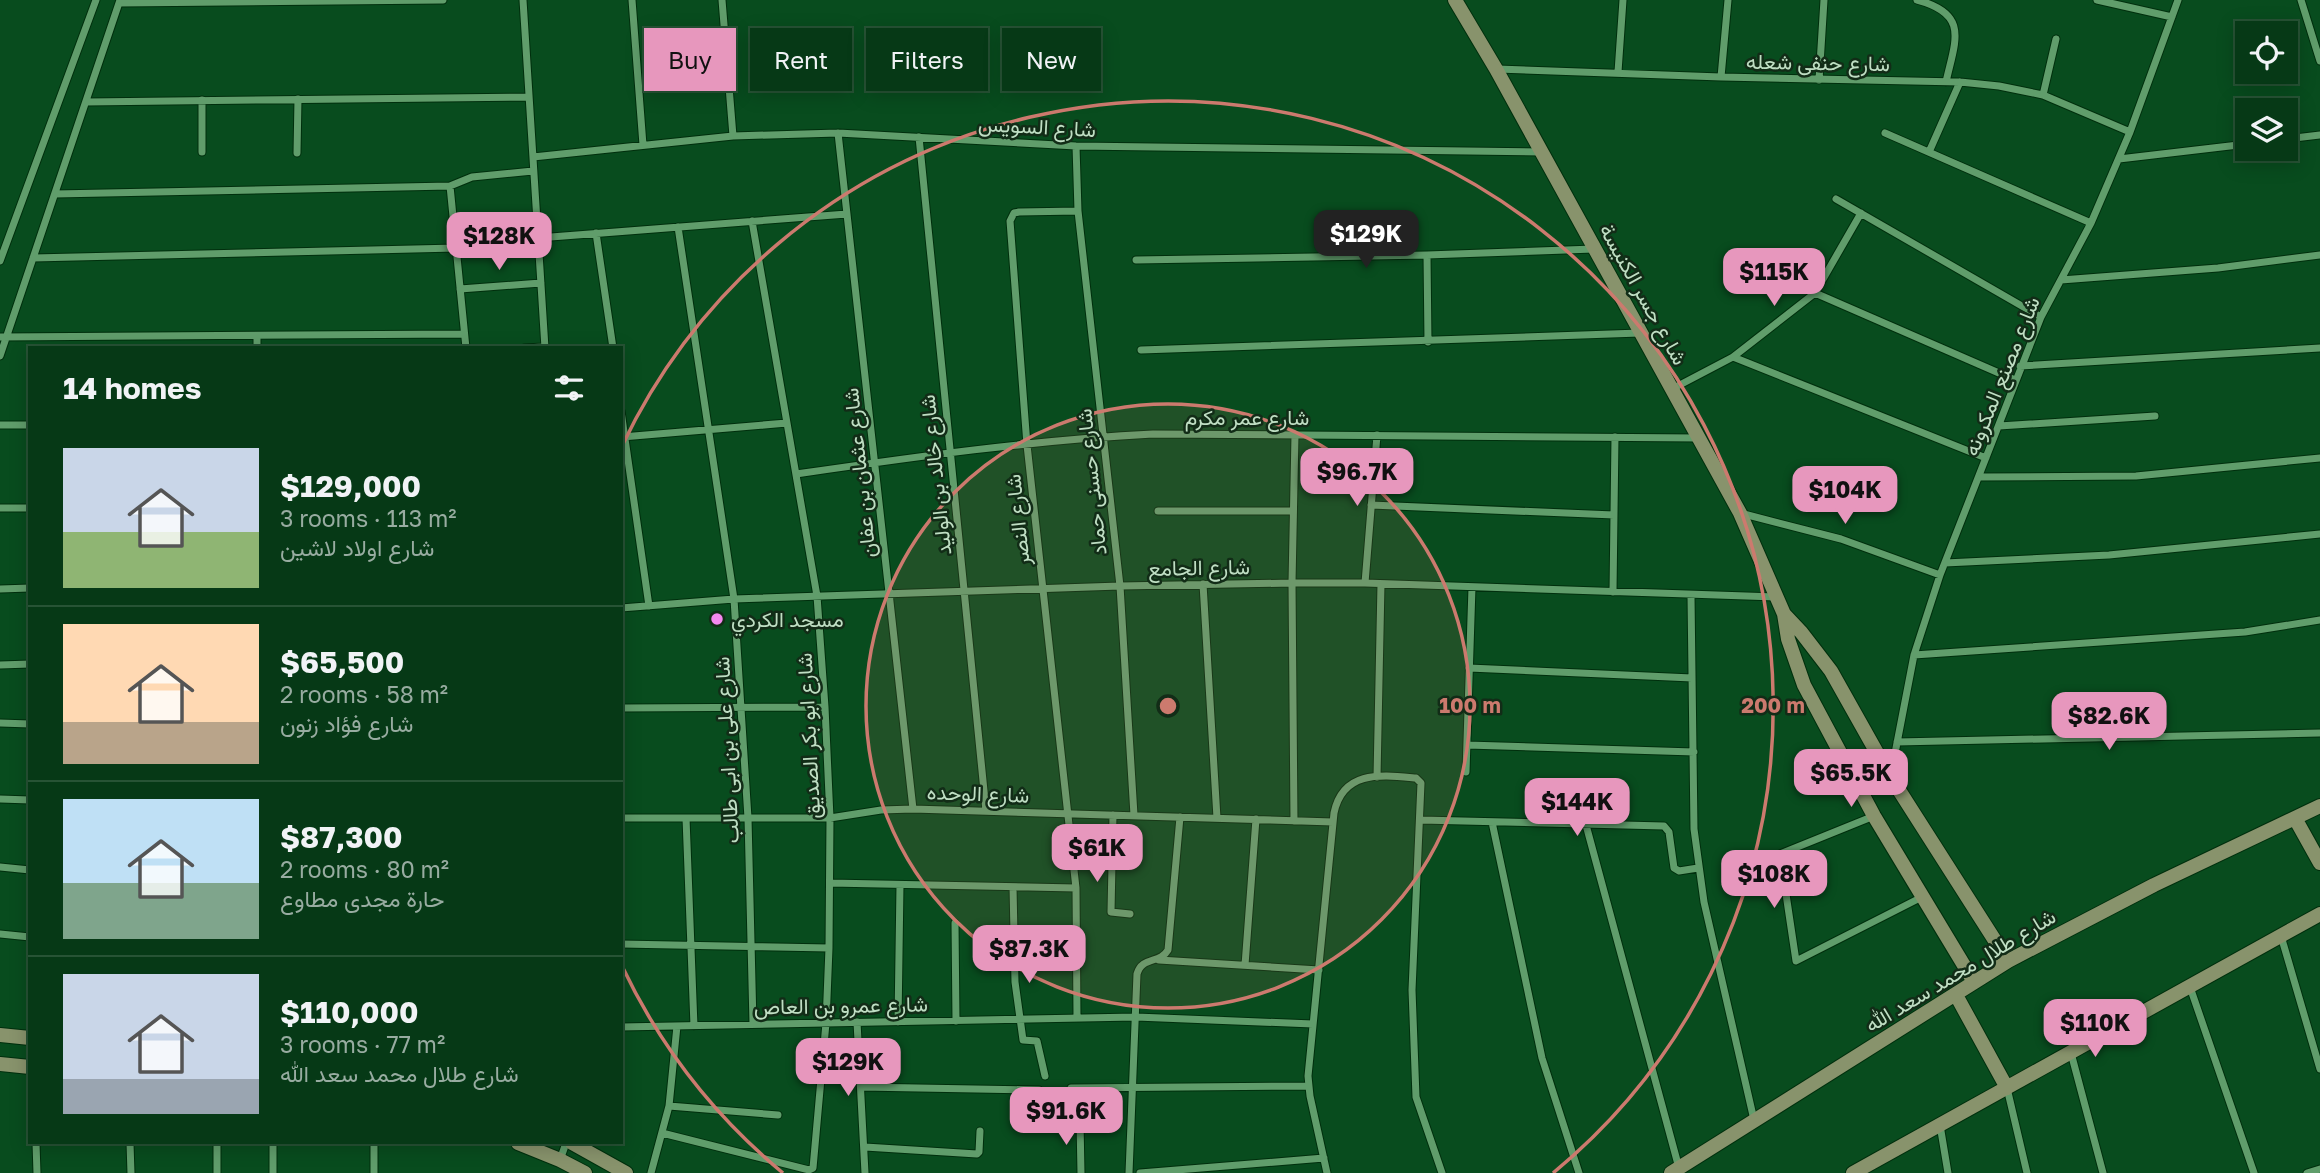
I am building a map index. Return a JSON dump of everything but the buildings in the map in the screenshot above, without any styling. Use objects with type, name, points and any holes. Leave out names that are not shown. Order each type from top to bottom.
[{"type":"main road","name":"شارع جسر الكنيسة","points":[[1455,0],[1496,69],[1740,513],[1784,614],[1788,639],[1804,685],[1874,816],[1974,982]]},
{"type":"main road","name":"شارع جسر الكنيسة","points":[[1784,614],[1831,671],[1890,776],[2008,961]]},
{"type":"main road","name":"شارع طلال محمد سعد الله","points":[[1675,1170],[2008,961],[2154,886],[2320,806]]},
{"type":"main road","points":[[2295,820],[2320,863]]},
{"type":"main road","points":[[1855,1173],[2320,914]]},
{"type":"main road","points":[[1956,995],[2007,1088]]},
{"type":"main road","points":[[0,1035],[28,1038]]},
{"type":"main road","points":[[0,1064],[28,1067]]},
{"type":"main road","points":[[521,1144],[585,1173]]},
{"type":"main road","points":[[574,1144],[626,1173]]},
{"type":"street","points":[[0,261],[96,0]]},
{"type":"street","points":[[0,356],[3,337],[33,258],[120,2],[443,0]]},
{"type":"street","points":[[523,0],[545,346]]},
{"type":"street","points":[[632,0],[643,145]]},
{"type":"street","points":[[722,0],[733,136]]},
{"type":"street","points":[[1618,72],[1623,0]]},
{"type":"street","points":[[1721,77],[1728,0]]},
{"type":"street","points":[[1819,80],[1824,0]]},
{"type":"street","points":[[1917,0],[1944,11],[1953,22],[1956,36],[1945,82]]},
{"type":"street","points":[[2097,0],[2172,17]]},
{"type":"street","name":"شارع مصنع المكرونه","points":[[1890,776],[1914,656],[1940,575],[2041,317],[2091,223],[2119,159],[2178,0]]},
{"type":"street","points":[[2301,0],[2320,61]]},
{"type":"street","points":[[2043,95],[2056,39]]},
{"type":"street","name":"شارع حنفى شعله","points":[[1496,69],[1960,82],[2043,95],[2130,132]]},
{"type":"street","points":[[1928,152],[1960,82]]},
{"type":"street","points":[[86,102],[529,97]]},
{"type":"street","points":[[297,153],[298,99]]},
{"type":"street","points":[[202,100],[202,152]]},
{"type":"street","name":"شارع السويس","points":[[533,157],[733,136],[838,133],[1076,146],[1542,152]]},
{"type":"street","name":"شارع عثمان بن عفان","points":[[838,133],[913,809]]},
{"type":"street","points":[[1885,133],[2091,223]]},
{"type":"street","points":[[2298,138],[2320,135]]},
{"type":"street","name":"شارع خالد بن الوليد","points":[[919,137],[986,811]]},
{"type":"street","points":[[2119,159],[2235,145]]},
{"type":"street","name":"شارع حسنى حماد","points":[[1076,146],[1078,211],[1120,586],[1135,815]]},
{"type":"street","points":[[55,194],[450,186],[472,177],[533,171]]},
{"type":"street","points":[[450,186],[466,346]]},
{"type":"street","points":[[1836,199],[2041,317]]},
{"type":"street","name":"شارع النصر","points":[[1077,1017],[1076,888],[1027,445],[1011,216],[1019,212],[1078,211]]},
{"type":"street","points":[[1672,389],[1733,357],[1815,293],[1861,213]]},
{"type":"street","points":[[33,258],[456,248],[538,238],[847,214]]},
{"type":"street","name":"شارع ابو بكر الصديق","points":[[662,1133],[812,1169],[826,1023],[829,948],[831,818],[825,707],[817,596],[752,221]]},
{"type":"street","name":"شارع على بن ابى طالب","points":[[678,227],[734,599],[748,818],[754,1024]]},
{"type":"street","points":[[596,233],[612,346]]},
{"type":"street","points":[[1136,260],[1595,249]]},
{"type":"street","points":[[1427,255],[1428,342]]},
{"type":"street","points":[[2061,280],[2218,268],[2320,255]]},
{"type":"street","points":[[460,289],[541,284]]},
{"type":"street","points":[[1815,293],[2015,380]]},
{"type":"street","points":[[1141,350],[1642,333]]},
{"type":"street","points":[[3,337],[464,334]]},
{"type":"street","points":[[257,336],[257,346]]},
{"type":"street","points":[[2020,366],[2320,348]]},
{"type":"street","points":[[1733,357],[1986,458]]},
{"type":"street","points":[[1999,426],[2155,416]]},
{"type":"street","points":[[649,606],[623,437],[788,424]]},
{"type":"street","points":[[0,425],[28,425]]},
{"type":"street","name":"شارع عمر مكرم","points":[[796,474],[1027,445],[1153,434],[1699,438]]},
{"type":"street","points":[[1294,821],[1292,583],[1295,435]]},
{"type":"street","points":[[1365,583],[1377,435]]},
{"type":"street","points":[[1613,593],[1615,437]]},
{"type":"street","points":[[1979,477],[2136,476],[2320,458]]},
{"type":"street","points":[[1371,505],[1614,515]]},
{"type":"street","points":[[0,508],[28,508]]},
{"type":"street","points":[[1158,511],[1293,511]]},
{"type":"street","points":[[1740,513],[1841,539],[1940,575]]},
{"type":"street","points":[[1945,563],[2109,555],[2320,534]]},
{"type":"street","name":"شارع الجامع","points":[[623,608],[734,599],[890,593],[1292,583],[1365,583],[1777,597]]},
{"type":"street","points":[[1203,584],[1217,818]]},
{"type":"street","points":[[1377,777],[1381,584]]},
{"type":"street","points":[[1466,772],[1472,587]]},
{"type":"street","points":[[0,589],[28,588]]},
{"type":"street","points":[[1690,596],[1694,829],[1698,869],[1754,1120]]},
{"type":"street","points":[[1914,656],[2245,632],[2320,620]]},
{"type":"street","points":[[0,665],[28,664]]},
{"type":"street","points":[[1469,668],[1692,678]]},
{"type":"street","points":[[623,708],[825,707]]},
{"type":"street","points":[[0,723],[28,724]]},
{"type":"street","points":[[1897,742],[2320,733]]},
{"type":"street","points":[[1467,745],[1693,752]]},
{"type":"street","points":[[1327,1173],[1308,1086],[1333,822],[1336,804],[1345,789],[1360,779],[1377,777],[1414,778],[1421,781],[1412,990],[1416,1097],[1442,1173]]},
{"type":"street","points":[[0,799],[28,800]]},
{"type":"street","name":"شارع الوحده","points":[[623,818],[831,818],[881,810],[913,809],[1333,822]]},
{"type":"street","points":[[1113,814],[1111,912],[1130,914]]},
{"type":"street","points":[[1874,816],[1780,854],[1796,961],[1922,897]]},
{"type":"street","points":[[1129,1173],[1138,969],[1145,961],[1164,956],[1168,946],[1180,817]]},
{"type":"street","points":[[686,818],[694,1026]]},
{"type":"street","points":[[1245,965],[1256,819]]},
{"type":"street","points":[[1421,820],[1664,827],[1668,830],[1674,868],[1679,871],[1698,869]]},
{"type":"street","points":[[1492,822],[1542,1058],[1580,1173]]},
{"type":"street","points":[[1586,825],[1675,1170]]},
{"type":"street","points":[[0,867],[28,870]]},
{"type":"street","points":[[830,883],[1076,888]]},
{"type":"street","points":[[898,1022],[900,885]]},
{"type":"street","points":[[1013,887],[1015,982],[1023,1040],[1037,1041],[1045,1076]]},
{"type":"street","points":[[955,923],[956,1021]]},
{"type":"street","points":[[0,934],[28,937]]},
{"type":"street","points":[[2281,936],[2320,1069]]},
{"type":"street","points":[[623,944],[829,948]]},
{"type":"street","points":[[1154,959],[1319,970]]},
{"type":"street","points":[[2190,987],[2254,1173]]},
{"type":"street","name":"شارع عمرو بن العاص","points":[[623,1027],[1077,1017],[1313,1024]]},
{"type":"street","points":[[857,1022],[865,1173]]},
{"type":"street","points":[[651,1173],[669,1106],[677,1026]]},
{"type":"street","points":[[2071,1053],[2103,1173]]},
{"type":"street","points":[[823,1056],[859,1059]]},
{"type":"street","points":[[1071,1088],[1308,1086]]},
{"type":"street","points":[[861,1087],[1039,1090]]},
{"type":"street","points":[[2007,1088],[2026,1173]]},
{"type":"street","points":[[669,1106],[778,1115]]},
{"type":"street","points":[[1080,1121],[1080,1173]]},
{"type":"street","points":[[1940,1125],[1948,1173]]},
{"type":"street","points":[[865,1147],[977,1154],[980,1131]]},
{"type":"street","points":[[36,1144],[37,1173]]},
{"type":"street","points":[[130,1144],[131,1173]]},
{"type":"street","points":[[217,1144],[217,1173]]},
{"type":"street","points":[[273,1144],[273,1173]]},
{"type":"street","points":[[374,1144],[374,1173]]},
{"type":"street","points":[[561,1160],[566,1144]]},
{"type":"street","points":[[1140,1173],[1224,1170],[1324,1158]]},
{"type":"street","points":[[2307,1173],[2320,1169]]},
{"type":"place","name":"مسجد الكردي","points":[[717,619]]}]
